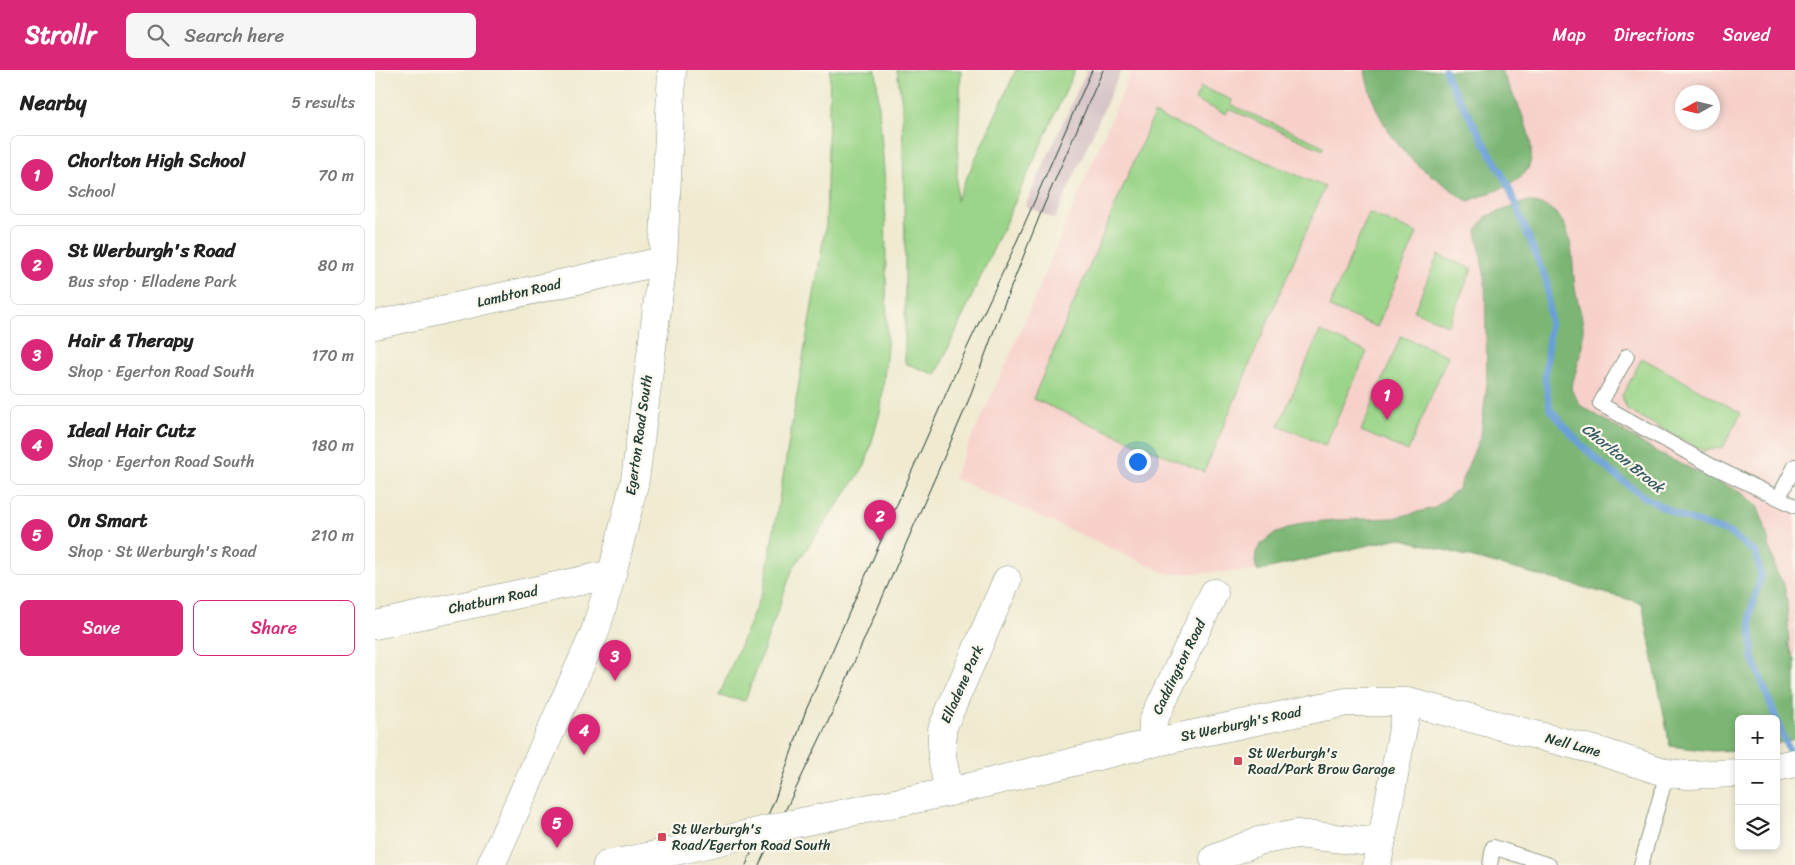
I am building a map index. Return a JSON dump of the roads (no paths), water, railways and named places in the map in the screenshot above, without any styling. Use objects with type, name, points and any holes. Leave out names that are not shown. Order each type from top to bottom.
[{"type":"street","name":"Egerton Road South","points":[[491,865],[595,632],[635,480],[663,261],[672,70]]},
{"type":"street","name":"Lambton Road","points":[[375,325],[663,261]]},
{"type":"street","name":"Chatburn Road","points":[[375,625],[611,574]]},
{"type":"street","name":"Elladene Park","points":[[949,792],[942,757],[942,729],[1007,580]]},
{"type":"street","name":"Caddington Road","points":[[1152,743],[1153,721],[1214,593]]},
{"type":"street","name":"St Werburgh's Road","points":[[607,865],[949,792],[1152,743],[1346,702],[1408,702]]},
{"type":"street","name":"Nell Lane","points":[[1408,702],[1602,752],[1667,773],[1688,775],[1735,773]]},
{"type":"street","points":[[1214,859],[1258,842],[1297,834],[1379,854],[1408,702]]},
{"type":"lane","points":[[1627,356],[1600,404],[1712,466],[1795,506]]},
{"type":"lane","points":[[1779,497],[1795,466]]},
{"type":"lane","points":[[1641,865],[1667,773]]},
{"type":"lane","points":[[1490,865],[1493,847],[1549,865]]},
{"type":"waterway","name":"Chorlton Brook","points":[[1445,70],[1449,81],[1506,181],[1547,283],[1550,323],[1545,379],[1550,409],[1580,444],[1611,472],[1646,498],[1682,517],[1730,533],[1756,553],[1761,576],[1750,613],[1753,659],[1792,759]]},
{"type":"tram line","points":[[746,865],[775,799],[806,710],[1092,70]]},
{"type":"tram line","points":[[759,865],[827,724],[966,407],[999,317],[1044,205],[1103,70]]},
{"type":"place","name":"Chorlton High School","points":[[1387,420]]},
{"type":"place","name":"St Werburgh's Road","points":[[880,541]]},
{"type":"place","name":"Hair & Therapy","points":[[615,681]]},
{"type":"place","name":"Ideal Hair Cutz","points":[[584,755]]},
{"type":"place","name":"St Werburgh's Road/Park Brow Garage","points":[[1238,761]]},
{"type":"place","name":"St Werburgh's Road/Egerton Road South","points":[[662,837]]},
{"type":"place","name":"On Smart","points":[[557,848]]}]
